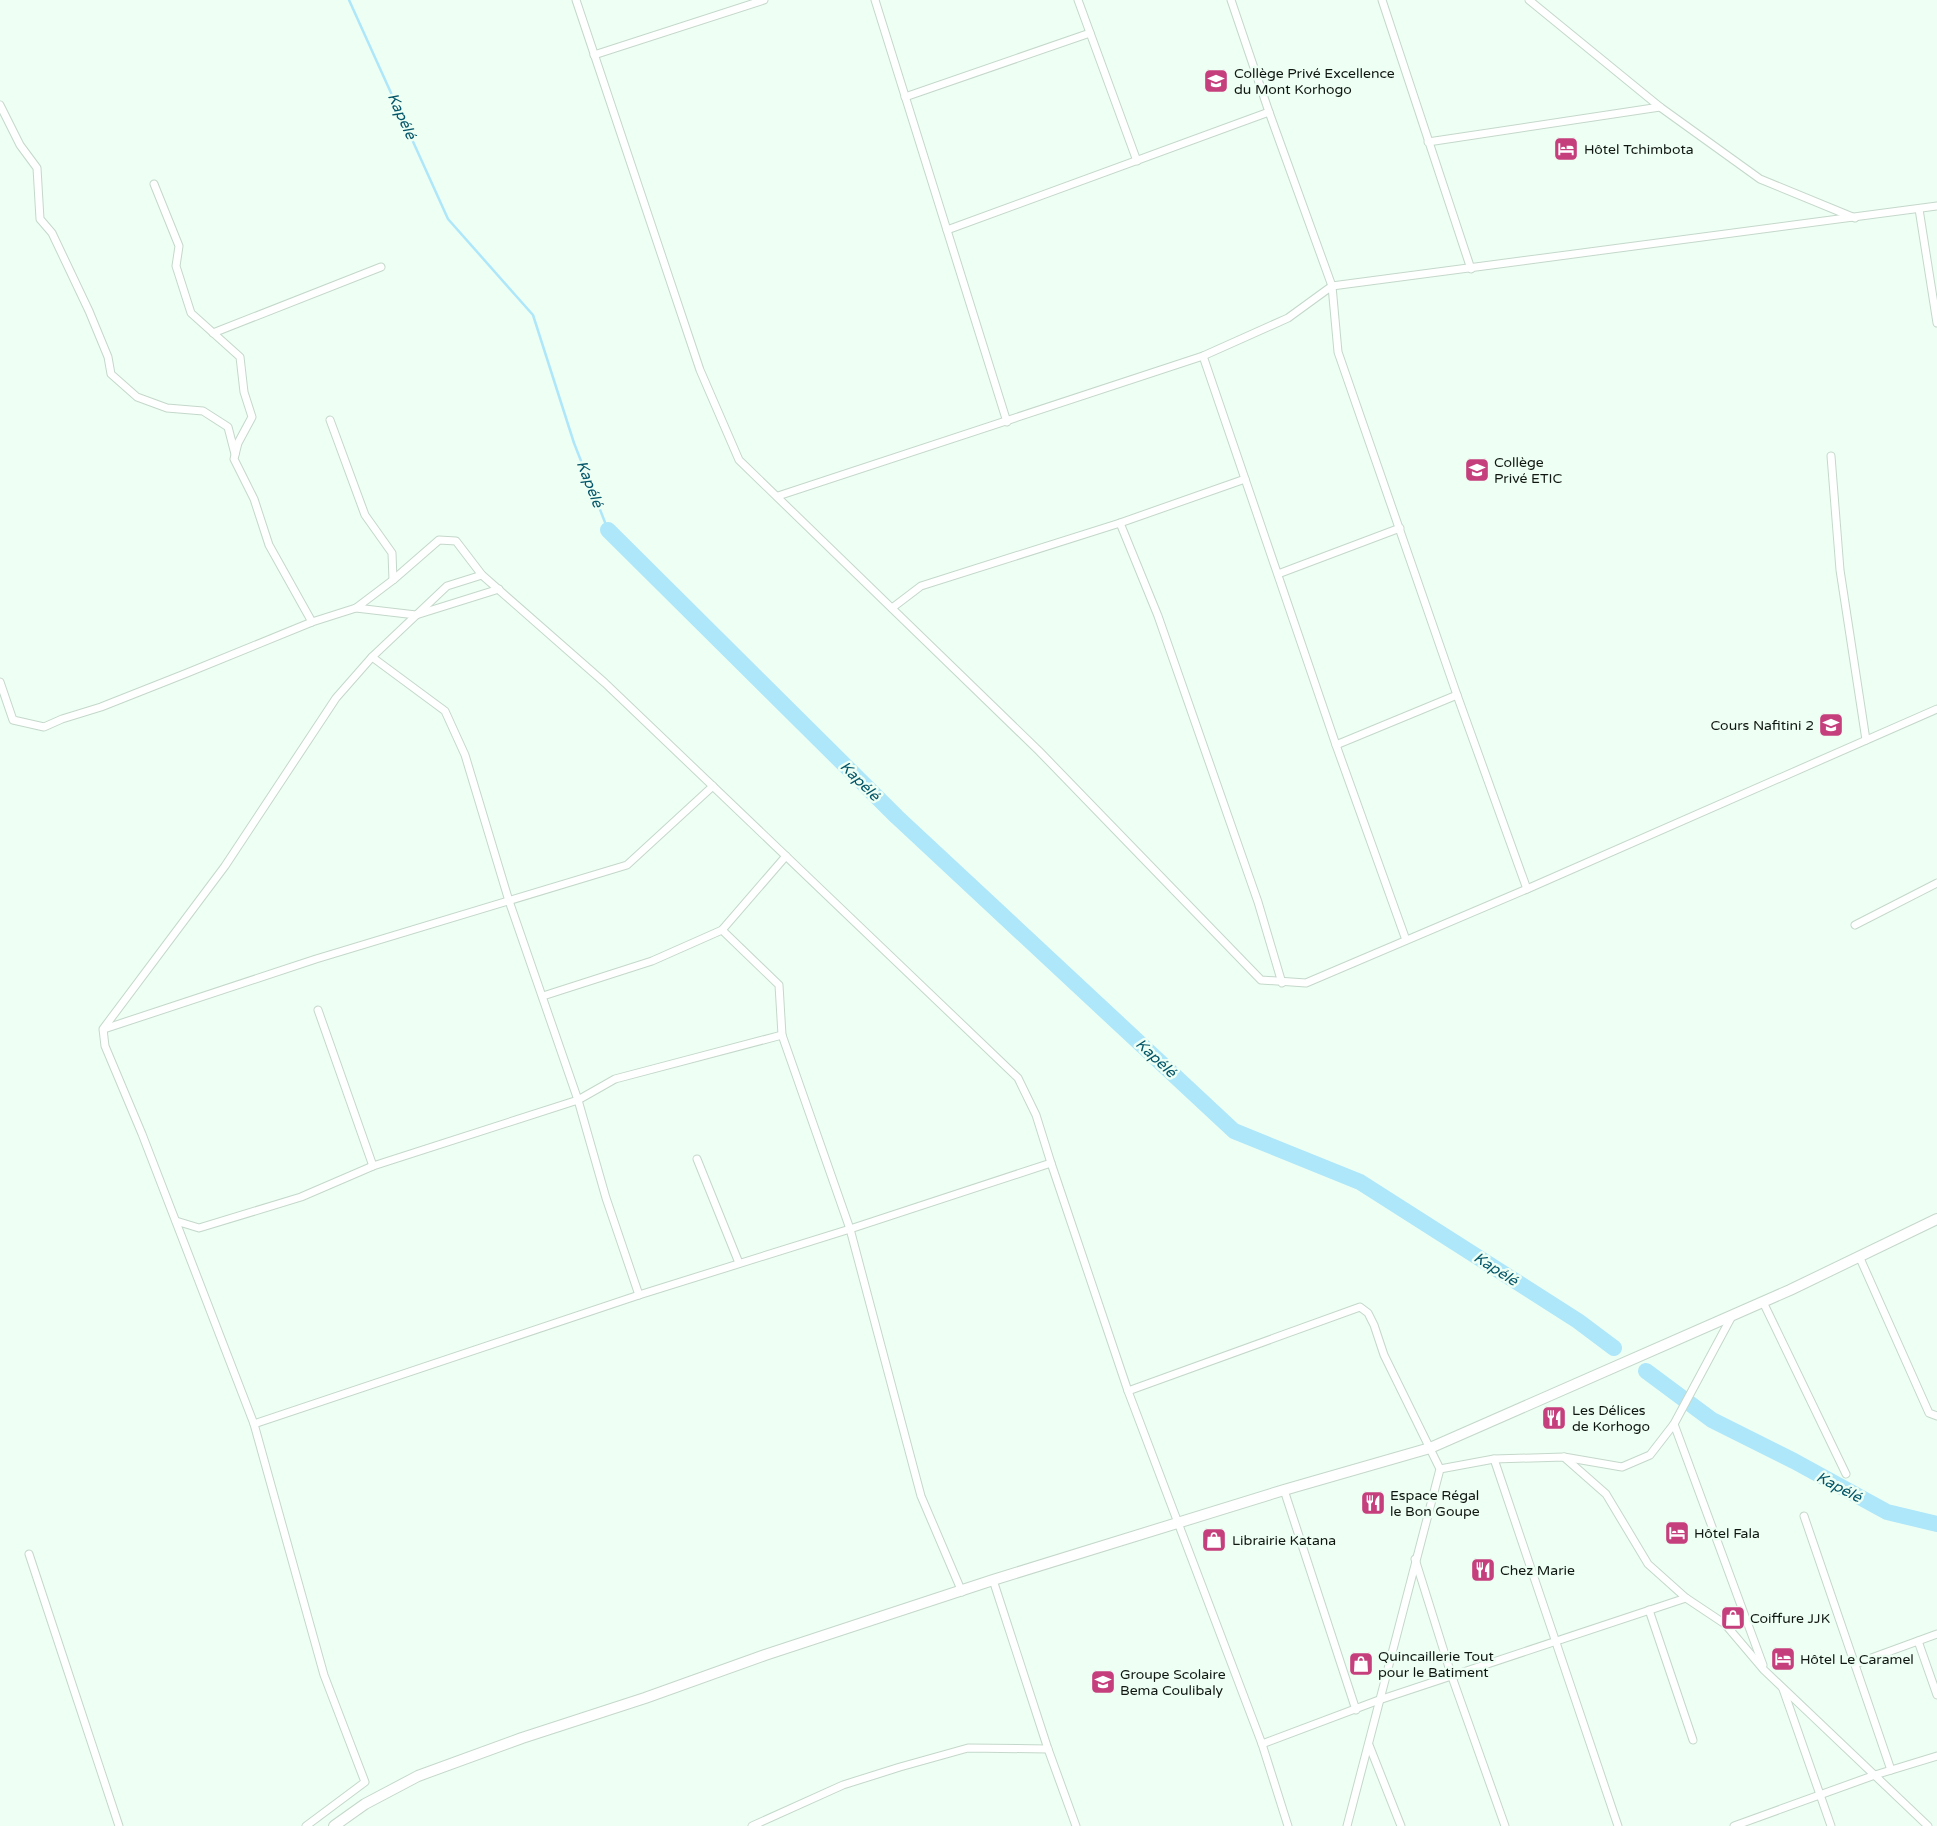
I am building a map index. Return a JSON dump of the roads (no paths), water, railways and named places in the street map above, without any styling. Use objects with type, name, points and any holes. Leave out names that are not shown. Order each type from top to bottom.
[{"type":"street","points":[[576,0],[700,370],[739,460],[1039,751],[1260,980],[1282,983],[1306,983],[1527,889],[1937,708]]},
{"type":"street","points":[[594,55],[764,0]]},
{"type":"street","points":[[875,0],[1007,422]]},
{"type":"street","points":[[1078,0],[1137,161]]},
{"type":"street","points":[[1231,0],[1332,286],[1338,352],[1457,695],[1527,889]]},
{"type":"street","points":[[1382,0],[1471,269]]},
{"type":"street","points":[[1529,0],[1660,107],[1760,179],[1856,218]]},
{"type":"street","points":[[905,97],[1090,33]]},
{"type":"street","points":[[0,104],[20,145],[37,168],[40,218],[52,233],[89,311],[108,357],[111,374],[137,398],[166,408],[203,411],[228,427],[235,455]]},
{"type":"street","points":[[1428,142],[1660,107]]},
{"type":"street","points":[[947,230],[1269,112]]},
{"type":"street","points":[[154,184],[179,246],[176,266],[191,313],[240,357],[244,392],[252,417],[238,443],[234,460],[254,499],[270,545],[312,622]]},
{"type":"street","points":[[778,496],[1203,356],[1288,318],[1332,286],[1937,206]]},
{"type":"street","points":[[1919,209],[1937,323]]},
{"type":"street","points":[[213,333],[381,267]]},
{"type":"street","points":[[1203,356],[1336,744],[1406,940]]},
{"type":"street","points":[[330,420],[365,516],[392,553],[393,580]]},
{"type":"street","points":[[1831,456],[1840,570],[1866,740]]},
{"type":"street","points":[[892,608],[922,586],[1120,523],[1245,479]]},
{"type":"street","points":[[1120,523],[1158,616],[1258,902],[1282,983]]},
{"type":"street","points":[[1278,574],[1400,528]]},
{"type":"street","points":[[0,682],[13,720],[44,727],[62,718],[101,707],[312,622],[356,608],[393,580],[439,540],[456,542],[482,575],[605,683],[1018,1078],[1036,1115],[1128,1390],[1262,1744],[1288,1826]]},
{"type":"street","points":[[306,1826],[365,1782],[324,1675],[254,1424],[142,1134],[105,1046],[103,1029],[225,866],[336,698],[372,657],[446,586],[482,575]]},
{"type":"street","points":[[356,608],[416,615],[499,589]]},
{"type":"street","points":[[372,657],[445,711],[465,755],[509,902],[578,1100],[606,1198],[639,1295]]},
{"type":"street","points":[[1336,744],[1457,695]]},
{"type":"street","points":[[103,1029],[316,959],[627,865],[713,786]]},
{"type":"street","points":[[543,996],[652,961],[722,930],[786,856]]},
{"type":"street","points":[[1855,925],[1937,883]]},
{"type":"street","points":[[722,930],[779,985],[782,1035],[850,1229],[921,1496],[962,1592]]},
{"type":"street","points":[[318,1010],[372,1166]]},
{"type":"street","points":[[176,1221],[199,1228],[301,1197],[372,1166],[578,1100],[615,1079],[782,1035]]},
{"type":"street","points":[[697,1158],[739,1263]]},
{"type":"street","points":[[254,1424],[639,1295],[850,1229],[1051,1163]]},
{"type":"street","points":[[334,1826],[365,1804],[418,1776],[522,1738],[645,1698],[764,1655],[962,1592],[993,1580],[1284,1490],[1430,1448],[1732,1316],[1937,1220]]},
{"type":"street","points":[[1859,1256],[1929,1414],[1937,1416]]},
{"type":"street","points":[[1763,1302],[1846,1474]]},
{"type":"street","points":[[1128,1390],[1360,1307],[1368,1313],[1401,1394],[1440,1469],[1415,1559],[1347,1826]]},
{"type":"street","points":[[1440,1469],[1494,1459],[1564,1457],[1622,1467],[1650,1455],[1674,1424],[1732,1316]]},
{"type":"street","points":[[1674,1424],[1764,1670]]},
{"type":"street","points":[[1564,1457],[1606,1494],[1648,1564],[1686,1598],[1725,1624],[1764,1670],[1928,1826]]},
{"type":"street","points":[[1494,1459],[1618,1826]]},
{"type":"street","points":[[1284,1490],[1356,1710]]},
{"type":"street","points":[[1804,1516],[1891,1770]]},
{"type":"street","points":[[29,1554],[119,1826]]},
{"type":"street","points":[[1415,1559],[1452,1677],[1505,1826]]},
{"type":"street","points":[[993,1580],[1048,1749],[1076,1826]]},
{"type":"street","points":[[1262,1744],[1379,1700],[1686,1598]]},
{"type":"street","points":[[1649,1610],[1694,1740]]},
{"type":"street","points":[[1855,1664],[1937,1634]]},
{"type":"street","points":[[1918,1641],[1937,1695]]},
{"type":"street","points":[[1782,1687],[1831,1826]]},
{"type":"street","points":[[1369,1745],[1401,1826]]},
{"type":"street","points":[[752,1826],[843,1785],[968,1748],[1048,1749]]},
{"type":"street","points":[[1734,1826],[1820,1794],[1937,1756]]},
{"type":"waterway","name":"Kapélé","points":[[349,0],[448,219],[533,315],[574,443],[608,530]]},
{"type":"waterway","name":"Kapélé","points":[[608,530],[897,817],[1234,1131],[1360,1182],[1578,1321],[1614,1348]]},
{"type":"waterway","name":"Kapélé","points":[[1646,1371],[1712,1420],[1794,1461],[1887,1512],[1937,1524]]},
{"type":"place","name":"Collège Privé Excellence du Mont Korhogo","points":[[1216,81]]},
{"type":"place","name":"Hôtel Tchimbota","points":[[1566,149]]},
{"type":"place","name":"Collège Privé ETIC","points":[[1477,470]]},
{"type":"place","name":"Cours Nafitini 2","points":[[1831,725]]},
{"type":"place","name":"Les Délices de Korhogo","points":[[1554,1418]]},
{"type":"place","name":"Espace Régal le Bon Goupe","points":[[1373,1503]]},
{"type":"place","name":"Hôtel Fala","points":[[1677,1533]]},
{"type":"place","name":"Librairie Katana","points":[[1214,1540]]},
{"type":"place","name":"Chez Marie","points":[[1483,1570]]},
{"type":"place","name":"Coiffure JJK","points":[[1733,1618]]},
{"type":"place","name":"Hôtel Le Caramel","points":[[1783,1659]]},
{"type":"place","name":"Quincaillerie Tout pour le Batiment","points":[[1361,1664]]},
{"type":"place","name":"Groupe Scolaire Bema Coulibaly","points":[[1103,1682]]}]
